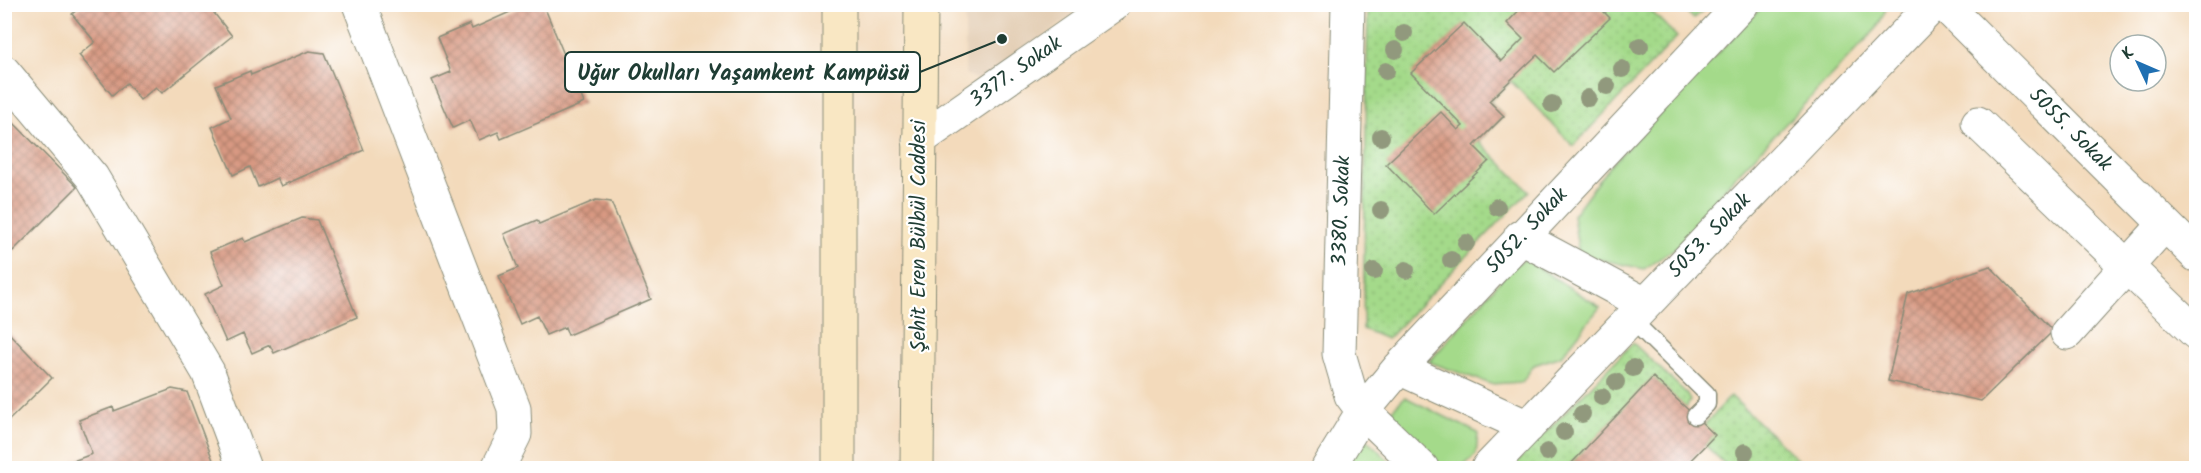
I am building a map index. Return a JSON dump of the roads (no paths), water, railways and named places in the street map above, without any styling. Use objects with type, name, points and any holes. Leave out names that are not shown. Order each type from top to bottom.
[{"type":"main road","points":[[839,4],[839,468]]},
{"type":"main road","name":"Şehit Eren Bülbül Caddesi","points":[[917,468],[921,4]]},
{"type":"street","points":[[359,4],[514,408],[514,434],[498,468]]},
{"type":"street","name":"3377. Sokak","points":[[919,140],[1114,4]]},
{"type":"street","name":"3380. Sokak","points":[[1348,4],[1339,354],[1351,395],[1363,411],[1422,468]]},
{"type":"street","name":"5052. Sokak","points":[[1328,468],[1363,411],[1399,368],[1742,4]]},
{"type":"street","name":"5053. Sokak","points":[[1488,468],[1934,4]]},
{"type":"street","name":"5055. Sokak","points":[[1944,4],[2196,255]]},
{"type":"street","points":[[4,72],[92,177],[208,372],[244,468]]},
{"type":"street","points":[[1978,123],[2196,333]]},
{"type":"street","points":[[2067,333],[2165,224]]},
{"type":"street","points":[[1520,237],[1638,312]]},
{"type":"street","points":[[1399,368],[1528,427]]},
{"type":"lane","points":[[1638,312],[1707,394],[1707,404],[1695,416]]},
{"type":"place","name":"Uğur Okulları Yaşamkent Kampüsü","points":[[1002,39]]}]
